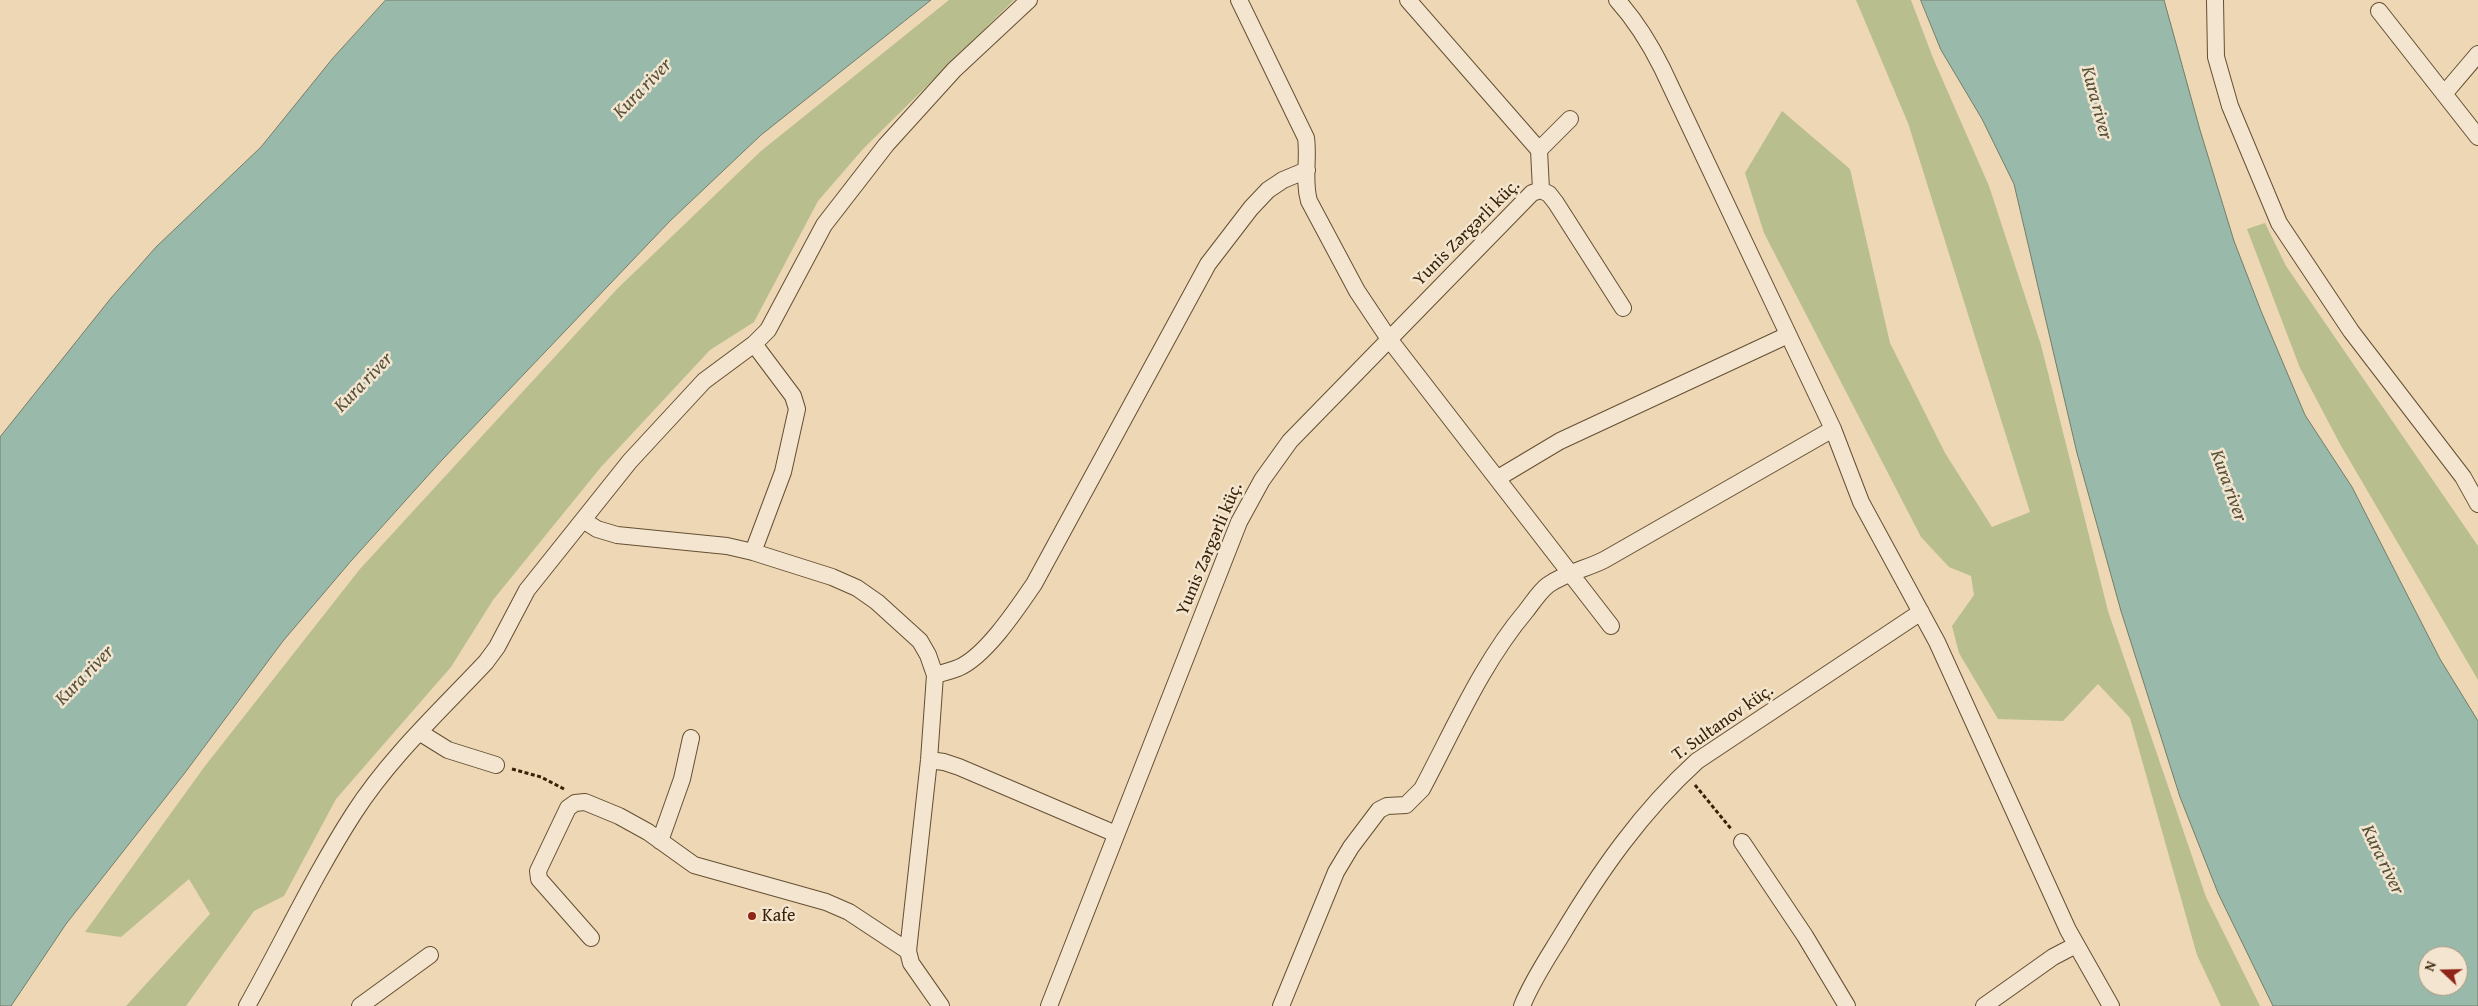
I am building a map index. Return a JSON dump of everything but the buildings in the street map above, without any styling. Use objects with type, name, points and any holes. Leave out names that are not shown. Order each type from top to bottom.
[{"type":"street","points":[[247,1006],[354,813],[376,782],[419,732],[486,662],[497,647],[527,590],[630,461],[704,381],[754,344],[768,330],[824,225],[886,145],[954,70],[1029,0]]},
{"type":"street","points":[[1239,0],[1306,138],[1308,153],[1306,190],[1309,201],[1357,291],[1389,339],[1572,573],[1611,626]]},
{"type":"street","points":[[1408,0],[1539,150],[1540,190]]},
{"type":"street","points":[[1617,0],[1646,37],[1833,430],[1860,502],[1922,612],[2076,945],[2111,1006]]},
{"type":"street","points":[[2215,0],[2216,57],[2225,90],[2279,223],[2351,331],[2451,460],[2478,504]]},
{"type":"street","points":[[2379,11],[2478,136]]},
{"type":"street","points":[[2444,94],[2478,54]]},
{"type":"street","points":[[1539,150],[1570,119]]},
{"type":"street","points":[[935,675],[959,668],[978,654],[1010,619],[1034,584],[1212,257],[1251,208],[1268,190],[1283,180],[1307,170]]},
{"type":"street","name":"Yunis Zərgərli küç.","points":[[1049,1006],[1240,522],[1262,480],[1290,440],[1532,193],[1540,190],[1549,194],[1623,308]]},
{"type":"street","points":[[1498,478],[1560,441],[1788,335]]},
{"type":"street","points":[[753,552],[783,472],[797,409],[793,396],[754,344]]},
{"type":"street","points":[[1281,1006],[1336,872],[1351,847],[1378,810],[1387,806],[1406,805],[1422,789],[1488,666],[1510,630],[1547,586],[1604,560],[1833,430]]},
{"type":"street","points":[[582,520],[597,529],[617,535],[727,546],[753,552],[857,588],[877,602],[920,641],[928,655],[935,675],[930,760],[908,951],[911,963],[941,1006]]},
{"type":"street","name":"T. Sultanov küç.","points":[[1522,1006],[1528,990],[1619,846],[1666,790],[1698,761],[1922,612]]},
{"type":"street","points":[[419,732],[448,750],[496,765]]},
{"type":"street","points":[[660,841],[682,779],[690,738]]},
{"type":"street","points":[[930,760],[958,767],[1116,834]]},
{"type":"street","points":[[591,938],[539,880],[538,871],[568,808],[575,802],[585,802],[619,816],[694,864],[710,871],[826,902],[849,912],[908,951]]},
{"type":"street","points":[[1742,842],[1805,936],[1847,1006]]},
{"type":"street","points":[[1984,1006],[2053,957],[2076,945]]},
{"type":"street","points":[[360,1006],[430,955]]},
{"type":"path","points":[[496,765],[560,785],[569,792],[575,802]]},
{"type":"path","points":[[1685,773],[1742,842]]},
{"type":"green space","points":[[949,0],[1014,0],[863,149],[818,201],[754,322],[710,350],[601,467],[493,600],[451,667],[336,799],[284,896],[254,911],[186,1006],[126,1006],[210,914],[189,879],[121,937],[85,932],[205,766],[360,569],[617,289],[761,151]]},
{"type":"green space","points":[[1856,0],[1911,0],[1933,58],[1989,186],[2041,345],[2108,611],[2206,897],[2260,1006],[2221,1006],[2197,955],[2130,718],[2098,684],[2063,721],[1998,719],[1959,653],[1952,626],[1974,595],[1971,576],[1949,567],[1921,537],[1764,233],[1745,173],[1782,111],[1850,169],[1890,343],[1945,453],[1992,527],[2030,512],[1908,123]]},
{"type":"green space","points":[[2265,223],[2286,266],[2478,546],[2478,680],[2340,444],[2300,368],[2247,229]]},
{"type":"water","name":"Kura river","points":[[386,0],[931,0],[761,135],[670,221],[442,460],[351,561],[283,641],[184,774],[66,924],[11,1006],[0,1006],[0,437],[111,298],[156,247],[261,147],[333,58]]},
{"type":"water","name":"Kura river","points":[[1921,0],[2164,0],[2200,130],[2234,241],[2305,415],[2352,487],[2440,659],[2478,721],[2478,1006],[2273,1006],[2218,893],[2180,797],[2121,611],[2077,453],[2014,184],[1982,119],[1941,50]]},
{"type":"place","name":"Kafe","points":[[752,916]]}]
